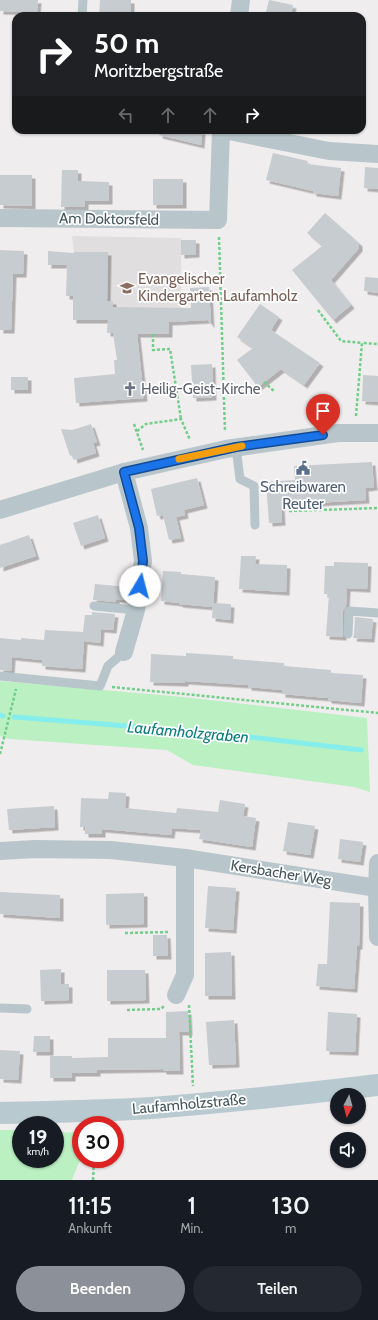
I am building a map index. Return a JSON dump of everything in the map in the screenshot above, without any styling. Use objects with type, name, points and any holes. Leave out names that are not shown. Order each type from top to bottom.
[{"type":"main road","name":"Laufamholzstraße","points":[[0,1113],[85,1111],[193,1104],[378,1085]]},
{"type":"street","points":[[240,12],[242,0]]},
{"type":"street","points":[[218,220],[221,134]]},
{"type":"street","points":[[244,134],[329,151],[378,154]]},
{"type":"street","name":"Am Doktorsfeld","points":[[0,218],[218,220]]},
{"type":"street","points":[[0,510],[124,472],[197,455],[231,448],[338,433],[378,432]]},
{"type":"street","points":[[124,472],[139,528],[143,561],[136,610],[124,652]]},
{"type":"street","name":"Kersbacher Weg","points":[[0,851],[35,849],[111,850],[185,858],[377,888]]},
{"type":"street","points":[[176,995],[185,975],[185,858]]},
{"type":"street","points":[[378,863],[378,937]]},
{"type":"lane","points":[[82,12],[83,0]]},
{"type":"lane","points":[[231,448],[240,479],[254,486],[255,524]]},
{"type":"lane","points":[[94,606],[136,610]]},
{"type":"lane","points":[[348,634],[349,611],[378,613]]},
{"type":"lane","points":[[0,676],[100,686],[108,666],[124,652]]},
{"type":"lane","points":[[0,1008],[27,1009]]},
{"type":"path","points":[[218,220],[231,448]]},
{"type":"path","points":[[318,310],[341,341],[378,344]]},
{"type":"path","points":[[153,334],[153,350],[170,349],[181,419],[197,455]]},
{"type":"path","points":[[355,432],[362,343]]},
{"type":"path","points":[[264,382],[275,392]]},
{"type":"path","points":[[137,431],[146,424],[181,419]]},
{"type":"path","points":[[134,424],[142,450]]},
{"type":"path","points":[[289,511],[378,508]]},
{"type":"path","points":[[0,754],[19,677]]},
{"type":"path","points":[[100,686],[378,713]]},
{"type":"path","points":[[125,933],[185,932]]},
{"type":"path","points":[[127,1010],[161,1009],[176,995],[189,1004],[193,1104]]},
{"type":"path","points":[[93,1180],[94,1168]]},
{"type":"shaded area","name":"Evangelischer Kindergarten Laufamholz","points":[[72,236],[181,238],[181,311],[134,333],[135,344],[115,347],[113,333],[107,333],[107,320],[73,320],[74,252]]},
{"type":"green space","points":[[0,681],[183,697],[367,718],[370,792],[354,787],[193,765],[167,750],[10,739],[0,736]]},
{"type":"green space","points":[[0,1130],[12,1130],[12,1168],[64,1168],[64,1132],[72,1133],[72,1168],[77,1168],[72,1180],[0,1180]]},
{"type":"building","points":[[0,0],[38,0],[37,12],[0,11]]},
{"type":"building","points":[[100,0],[131,0],[131,12],[99,12]]},
{"type":"building","points":[[269,0],[293,5],[292,12],[266,12]]},
{"type":"building","points":[[202,134],[201,145],[159,135]]},
{"type":"building","points":[[273,153],[308,161],[307,164],[341,168],[338,196],[313,193],[313,191],[266,180]]},
{"type":"building","points":[[365,167],[378,168],[378,189],[364,188]]},
{"type":"building","points":[[62,170],[78,170],[78,181],[109,182],[109,201],[85,201],[85,207],[61,207]]},
{"type":"building","points":[[0,175],[32,175],[32,206],[0,205]]},
{"type":"building","points":[[153,179],[183,179],[183,205],[153,205]]},
{"type":"building","points":[[325,213],[359,243],[359,248],[331,280],[351,305],[333,320],[292,270],[322,246],[307,233]]},
{"type":"building","points":[[181,240],[196,240],[196,254],[181,255]]},
{"type":"building","points":[[0,250],[24,251],[23,274],[13,274],[11,330],[0,330]]},
{"type":"building","points":[[48,251],[74,253],[108,252],[107,301],[113,301],[113,307],[191,308],[190,288],[209,287],[211,325],[208,320],[169,322],[169,334],[137,334],[144,398],[76,403],[74,378],[115,374],[114,360],[117,360],[113,333],[107,333],[108,320],[73,320],[73,296],[66,296],[67,265],[48,265]]},
{"type":"building","points":[[365,277],[378,278],[378,293],[364,291]]},
{"type":"building","points":[[260,304],[279,317],[271,330],[320,363],[304,385],[281,369],[258,387],[237,360],[253,348],[237,337]]},
{"type":"building","points":[[212,364],[213,397],[193,398],[191,365]]},
{"type":"building","points":[[363,375],[378,376],[378,402],[362,401]]},
{"type":"building","points":[[11,377],[28,377],[28,390],[11,390]]},
{"type":"building","points":[[91,424],[97,442],[93,443],[96,453],[74,460],[73,455],[70,456],[61,429],[72,430]]},
{"type":"building","points":[[372,462],[374,487],[365,488],[366,500],[281,505],[282,522],[269,523],[266,482],[295,480],[294,466]]},
{"type":"building","points":[[197,478],[204,505],[184,510],[185,515],[176,517],[181,538],[169,540],[163,515],[157,516],[151,489]]},
{"type":"building","points":[[98,515],[105,538],[81,546],[73,523]]},
{"type":"building","points":[[29,535],[36,556],[0,568],[0,545]]},
{"type":"building","points":[[241,556],[256,556],[255,564],[287,565],[286,592],[239,589]]},
{"type":"building","points":[[334,562],[368,563],[367,589],[347,588],[346,606],[343,611],[343,637],[326,636],[329,594],[324,594],[325,566],[334,566]]},
{"type":"building","points":[[163,571],[215,577],[213,607],[161,601]]},
{"type":"building","points":[[95,584],[129,587],[127,600],[116,599],[116,602],[93,600]]},
{"type":"building","points":[[213,603],[231,604],[230,620],[212,618]]},
{"type":"building","points":[[92,612],[115,614],[113,630],[101,629],[100,643],[84,641],[82,669],[42,666],[42,660],[12,657],[11,671],[0,670],[0,638],[44,640],[45,630],[83,632],[85,615],[92,615]]},
{"type":"building","points":[[355,617],[373,619],[371,639],[353,638]]},
{"type":"building","points":[[186,653],[233,656],[233,659],[284,663],[284,666],[331,670],[331,673],[363,675],[361,703],[328,700],[328,698],[282,694],[282,690],[248,687],[248,685],[185,681],[185,683],[150,682],[151,654],[186,656]]},
{"type":"building","points":[[109,792],[126,793],[125,808],[176,813],[177,808],[218,812],[220,800],[245,804],[243,816],[256,818],[252,847],[199,839],[201,830],[172,828],[171,835],[102,829],[102,834],[85,834],[85,827],[80,827],[81,798],[108,799]]},
{"type":"building","points":[[54,806],[55,827],[9,830],[7,809]]},
{"type":"building","points":[[288,822],[315,826],[310,855],[283,851]]},
{"type":"building","points":[[340,839],[363,842],[360,862],[338,859]]},
{"type":"building","points":[[208,886],[236,888],[233,930],[205,928]]},
{"type":"building","points":[[0,892],[60,895],[60,918],[0,914]]},
{"type":"building","points":[[144,893],[144,924],[106,925],[106,894]]},
{"type":"building","points":[[330,902],[360,903],[359,946],[357,946],[354,989],[316,986],[318,964],[327,964]]},
{"type":"building","points":[[153,935],[167,935],[168,956],[153,956]]},
{"type":"building","points":[[231,952],[232,996],[205,996],[205,953]]},
{"type":"building","points":[[61,969],[61,984],[69,984],[69,1000],[41,1001],[40,970]]},
{"type":"building","points":[[107,970],[145,970],[146,1000],[107,1001]]},
{"type":"building","points":[[188,1011],[189,1032],[179,1032],[180,1071],[163,1071],[163,1069],[97,1070],[97,1073],[72,1073],[72,1078],[50,1078],[50,1056],[72,1056],[72,1058],[108,1057],[108,1038],[166,1038],[166,1012]]},
{"type":"building","points":[[328,1012],[357,1014],[355,1052],[326,1051]]},
{"type":"building","points":[[234,1020],[236,1064],[209,1065],[206,1022]]},
{"type":"building","points":[[34,1036],[50,1036],[50,1052],[33,1052]]},
{"type":"building","points":[[0,1050],[20,1051],[18,1080],[0,1079]]},
{"type":"waterway","name":"Laufamholzgraben","points":[[14,717],[215,733],[361,750]]},
{"type":"slow traffic","points":[[179,459],[242,446]]},
{"type":"place","name":"Evangelischer Kindergarten Laufamholz","points":[[127,288]]},
{"type":"place","name":"Heilig-Geist-Kirche","points":[[130,389]]},
{"type":"place","name":"Schreibwaren Reuter","points":[[303,468]]},
{"type":"route","points":[[140,586],[143,561],[139,528],[124,472],[236,447],[323,435]]}]
